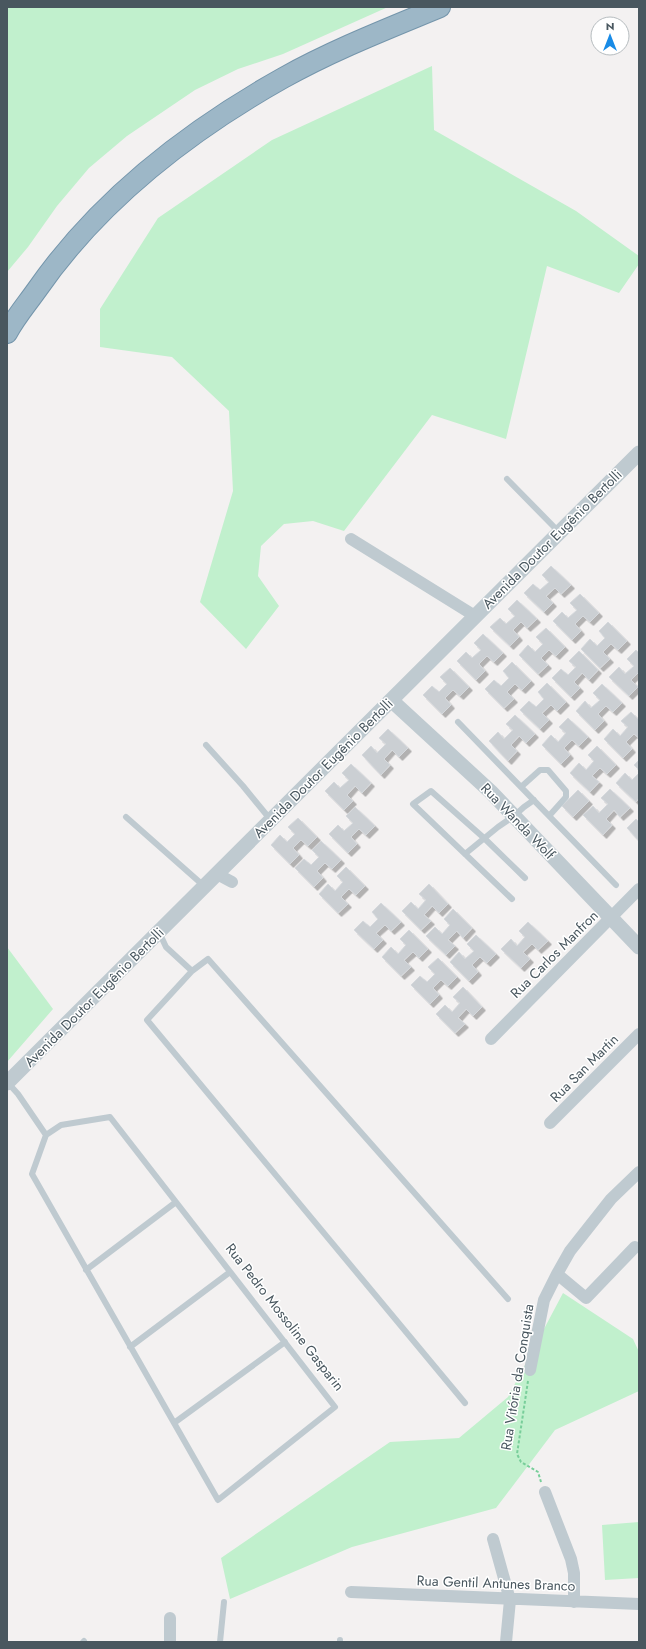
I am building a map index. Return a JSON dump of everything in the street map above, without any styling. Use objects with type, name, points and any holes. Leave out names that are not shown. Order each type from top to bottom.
[{"type":"highway","points":[[7,333],[50,270],[88,225],[126,188],[169,152],[221,115],[284,77],[348,46],[440,7]]},
{"type":"street","name":"Avenida Doutor Eugênio Bertolli","points":[[7,1083],[639,453]]},
{"type":"street","points":[[351,539],[475,616]]},
{"type":"street","name":"Rua Wanda Wolf","points":[[391,700],[491,792],[639,947]]},
{"type":"street","points":[[217,874],[232,882]]},
{"type":"street","name":"Rua Carlos Manfron","points":[[491,1039],[639,889]]},
{"type":"street","name":"Rua San Martin","points":[[550,1123],[639,1034]]},
{"type":"street","name":"Rua Vitória da Conquista","points":[[530,1370],[544,1300],[557,1274],[570,1252],[611,1199],[639,1172]]},
{"type":"street","points":[[557,1274],[586,1298],[635,1247]]},
{"type":"street","points":[[545,1492],[571,1559],[574,1573],[574,1602]]},
{"type":"street","points":[[493,1539],[510,1600],[506,1642]]},
{"type":"street","name":"Rua Gentil Antunes Branco","points":[[351,1592],[510,1600],[639,1604]]},
{"type":"street","points":[[170,1618],[170,1642]]},
{"type":"lane","points":[[507,479],[559,532]]},
{"type":"lane","points":[[458,722],[616,885]]},
{"type":"lane","points":[[206,745],[243,786],[271,821]]},
{"type":"lane","points":[[521,787],[540,770],[548,770],[566,791],[566,797],[549,816]]},
{"type":"lane","points":[[512,899],[414,804],[431,791],[484,838],[525,878]]},
{"type":"lane","points":[[465,854],[534,800]]},
{"type":"lane","points":[[126,817],[205,887]]},
{"type":"lane","points":[[159,932],[166,947],[192,971]]},
{"type":"lane","points":[[465,1403],[147,1020],[192,971],[208,959],[508,1299]]},
{"type":"lane","points":[[7,1083],[18,1094],[46,1135]]},
{"type":"lane","name":"Rua Pedro Mossoline Gasparin","points":[[110,1117],[176,1202],[335,1407],[218,1500],[32,1174],[46,1135],[61,1125],[110,1117]]},
{"type":"lane","points":[[86,1270],[176,1202]]},
{"type":"lane","points":[[130,1347],[230,1272]]},
{"type":"lane","points":[[174,1423],[284,1342]]},
{"type":"lane","points":[[220,1642],[224,1602]]},
{"type":"path","name":"Rua Vitória da Conquista","points":[[530,1370],[517,1454],[521,1462],[538,1472],[545,1492]]},
{"type":"green space","points":[[7,7],[388,7],[283,54],[238,69],[195,90],[127,136],[89,168],[57,206],[28,247],[7,272]]},
{"type":"green space","points":[[432,66],[434,130],[576,211],[639,256],[639,264],[619,293],[547,266],[506,439],[432,415],[344,531],[313,521],[284,524],[261,546],[258,576],[279,606],[246,649],[200,602],[233,491],[229,411],[172,357],[100,347],[100,309],[158,218],[272,140]]},
{"type":"green space","points":[[7,947],[53,1009],[7,1062]]},
{"type":"green space","points":[[563,1293],[633,1339],[639,1352],[639,1391],[555,1430],[496,1508],[352,1547],[230,1599],[221,1558],[390,1442],[459,1438],[508,1397]]},
{"type":"green space","points":[[639,1522],[639,1578],[605,1580],[602,1525]]},
{"type":"building","points":[[551,566],[571,585],[561,594],[555,588],[546,596],[553,603],[544,612],[524,593],[533,584],[540,590],[549,582],[542,575]]},
{"type":"building","points":[[580,594],[599,613],[590,622],[583,616],[575,624],[581,631],[572,640],[553,621],[562,612],[568,618],[577,610],[570,603]]},
{"type":"building","points":[[517,600],[537,619],[527,628],[521,622],[513,630],[519,637],[510,646],[490,627],[500,618],[506,624],[515,616],[508,609]]},
{"type":"building","points":[[608,622],[627,641],[618,650],[611,644],[603,652],[610,659],[600,668],[581,649],[590,639],[597,646],[605,638],[599,631]]},
{"type":"building","points":[[546,628],[565,647],[556,656],[549,650],[541,658],[548,665],[538,674],[519,655],[528,645],[535,652],[543,644],[536,637]]},
{"type":"building","points":[[483,634],[503,653],[494,662],[487,656],[479,664],[485,671],[476,680],[457,661],[466,652],[472,658],[481,650],[474,643]]},
{"type":"building","points":[[636,650],[639,653],[639,672],[631,680],[638,687],[629,696],[609,677],[619,667],[625,674],[634,666],[627,659]]},
{"type":"building","points":[[579,651],[598,670],[589,680],[582,673],[574,682],[580,688],[571,697],[552,678],[561,669],[568,675],[576,667],[569,661]]},
{"type":"building","points":[[512,662],[531,681],[522,690],[515,684],[507,692],[514,699],[504,708],[485,689],[494,680],[501,686],[509,678],[503,671]]},
{"type":"building","points":[[450,668],[469,687],[460,696],[453,690],[445,698],[451,705],[442,714],[423,695],[432,686],[439,692],[447,684],[440,677]]},
{"type":"building","points":[[547,683],[566,702],[557,711],[551,705],[542,713],[549,720],[540,729],[520,710],[529,701],[536,707],[544,699],[538,692]]},
{"type":"building","points":[[602,684],[622,703],[613,712],[606,706],[598,714],[604,721],[595,730],[576,711],[585,701],[591,708],[600,700],[593,693]]},
{"type":"building","points":[[631,712],[639,720],[639,738],[634,734],[626,742],[632,749],[623,758],[604,739],[613,729],[620,736],[628,727],[621,721]]},
{"type":"building","points":[[515,715],[535,734],[526,743],[519,736],[511,745],[517,751],[508,761],[489,741],[498,732],[504,739],[513,730],[506,724]]},
{"type":"building","points":[[568,718],[588,737],[579,746],[572,740],[564,748],[570,755],[561,764],[542,745],[551,735],[558,742],[566,733],[559,727]]},
{"type":"building","points":[[388,729],[408,748],[399,757],[392,750],[384,759],[390,765],[381,775],[362,755],[371,746],[377,753],[386,744],[379,738]]},
{"type":"building","points":[[597,746],[616,765],[607,774],[600,768],[592,776],[599,782],[590,792],[570,773],[579,763],[586,770],[594,761],[588,755]]},
{"type":"building","points":[[639,760],[639,770],[634,765]]},
{"type":"building","points":[[351,764],[371,783],[362,793],[355,786],[347,795],[353,801],[344,810],[325,791],[334,782],[340,788],[349,780],[342,773]]},
{"type":"building","points":[[625,773],[632,780],[639,773],[639,798],[636,802],[616,783]]},
{"type":"building","points":[[610,789],[630,808],[620,817],[614,810],[606,819],[612,825],[603,835],[583,815],[593,806],[599,813],[608,804],[601,798]]},
{"type":"building","points":[[578,790],[589,801],[573,817],[562,806]]},
{"type":"building","points":[[355,807],[375,826],[366,835],[359,829],[351,837],[357,844],[348,853],[329,834],[338,825],[344,831],[353,823],[346,816]]},
{"type":"building","points":[[298,818],[317,837],[308,846],[301,840],[293,848],[299,855],[290,864],[271,845],[280,835],[287,842],[295,834],[288,827]]},
{"type":"building","points":[[636,819],[639,822],[639,841],[627,828]]},
{"type":"building","points":[[321,841],[341,860],[332,869],[325,863],[317,871],[323,878],[314,887],[295,868],[304,859],[311,865],[319,857],[312,850]]},
{"type":"building","points":[[346,867],[365,886],[356,895],[349,889],[341,897],[348,904],[338,913],[319,894],[328,884],[335,891],[343,882],[337,876]]},
{"type":"building","points":[[429,884],[448,904],[439,913],[432,906],[424,915],[431,921],[421,930],[402,911],[411,902],[418,909],[426,900],[419,894]]},
{"type":"building","points":[[381,903],[401,922],[391,931],[385,925],[376,933],[383,940],[374,949],[354,930],[363,921],[370,927],[378,919],[372,912]]},
{"type":"building","points":[[453,909],[472,928],[463,938],[457,931],[448,940],[455,946],[446,955],[426,936],[435,927],[442,934],[450,925],[444,919]]},
{"type":"building","points":[[528,922],[548,941],[538,950],[532,944],[523,952],[530,959],[521,968],[501,949],[511,939],[517,946],[525,937],[519,931]]},
{"type":"building","points":[[409,930],[428,949],[419,958],[413,952],[404,960],[411,967],[401,976],[382,957],[391,947],[398,954],[406,945],[400,939]]},
{"type":"building","points":[[476,935],[496,954],[487,963],[480,957],[472,965],[478,972],[469,981],[450,962],[459,952],[465,959],[474,951],[467,944]]},
{"type":"building","points":[[438,958],[457,977],[448,986],[441,980],[433,988],[439,995],[430,1004],[411,985],[420,976],[427,982],[435,974],[428,967]]},
{"type":"building","points":[[463,987],[482,1007],[473,1016],[466,1009],[458,1018],[465,1024],[455,1033],[436,1014],[445,1005],[452,1012],[460,1003],[453,997]]}]
